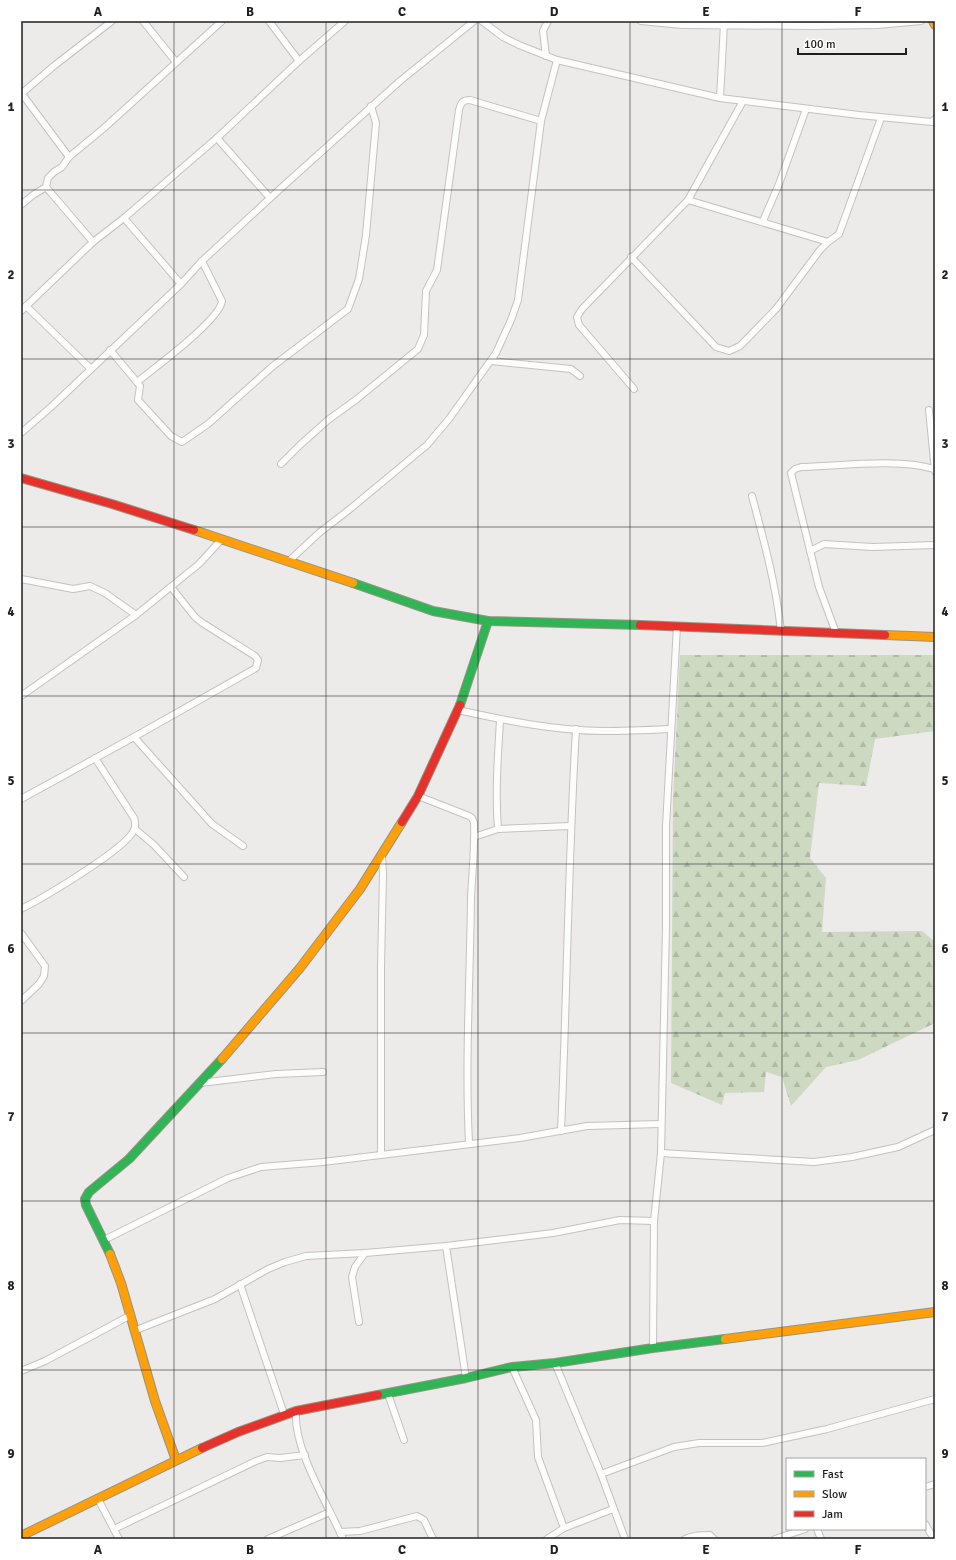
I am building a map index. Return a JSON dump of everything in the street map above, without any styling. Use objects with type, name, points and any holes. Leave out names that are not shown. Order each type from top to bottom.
[{"type":"street","points":[[69,157],[22,94],[55,65],[112,21]]},
{"type":"street","points":[[143,21],[176,62]]},
{"type":"street","points":[[21,205],[46,187],[48,178],[62,167],[69,157],[104,128],[222,21]]},
{"type":"street","points":[[269,21],[299,61]]},
{"type":"street","points":[[21,311],[94,242],[217,138],[299,61],[345,21]]},
{"type":"street","points":[[21,433],[51,407],[181,284],[202,261],[371,106],[400,80],[474,21]]},
{"type":"street","points":[[482,21],[503,36],[557,60],[720,98],[881,118],[932,122],[935,119]]},
{"type":"street","points":[[546,56],[544,31],[548,21]]},
{"type":"street","points":[[641,21],[682,25],[878,25],[921,21]]},
{"type":"street","points":[[933,21],[935,25]]},
{"type":"street","points":[[720,98],[724,24]]},
{"type":"street","points":[[289,561],[319,533],[363,499],[427,445],[449,419],[491,361],[505,335],[518,300],[541,121],[557,60]]},
{"type":"street","points":[[281,464],[300,444],[328,420],[418,348],[424,335],[426,291],[437,270],[461,102],[470,100],[541,121]]},
{"type":"street","points":[[634,389],[579,325],[577,317],[582,309],[631,257],[688,200],[743,101]]},
{"type":"street","points":[[110,350],[140,386],[138,400],[171,436],[182,442],[208,424],[273,366],[348,310],[359,279],[366,235],[376,123],[371,106]]},
{"type":"street","points":[[763,221],[779,184],[806,108]]},
{"type":"street","points":[[631,257],[716,347],[730,351],[740,346],[776,309],[820,250],[839,234],[881,118]]},
{"type":"street","points":[[217,138],[270,198]]},
{"type":"street","points":[[46,187],[94,242]]},
{"type":"street","points":[[688,200],[763,221],[828,242]]},
{"type":"street","points":[[124,218],[181,284]]},
{"type":"street","points":[[137,382],[180,348],[220,309],[222,301],[202,261]]},
{"type":"street","points":[[26,306],[91,369]]},
{"type":"street","points":[[491,361],[571,369],[580,376]]},
{"type":"street","points":[[836,633],[819,587],[790,473],[792,470],[801,467],[879,464],[920,465],[934,470],[929,410]]},
{"type":"street","points":[[21,478],[112,504],[289,561],[433,611],[466,618],[488,621],[677,626],[935,637]]},
{"type":"street","points":[[752,496],[771,570],[778,604],[781,631]]},
{"type":"street","points":[[21,696],[136,615],[199,564],[221,540]]},
{"type":"street","points":[[810,551],[824,544],[873,546],[935,545]]},
{"type":"street","points":[[21,578],[73,589],[90,586],[105,593],[136,615]]},
{"type":"street","points":[[21,799],[134,738],[254,670],[258,664],[256,656],[201,622],[171,587]]},
{"type":"street","points":[[176,1460],[155,1401],[136,1330],[121,1283],[104,1240],[86,1205],[86,1196],[129,1159],[231,1049],[300,968],[360,889],[418,796],[458,710],[488,621]]},
{"type":"street","points":[[653,1348],[654,1221],[661,1153],[660,1124],[666,927],[666,826],[670,729],[677,626]]},
{"type":"street","points":[[458,710],[500,720],[576,729],[602,731],[670,729]]},
{"type":"street","points":[[498,829],[496,804],[500,720]]},
{"type":"street","points":[[561,1131],[567,974],[570,826],[576,729]]},
{"type":"street","points":[[134,738],[212,824],[243,846]]},
{"type":"street","points":[[21,909],[108,855],[128,838],[135,829],[134,818],[95,758]]},
{"type":"street","points":[[418,796],[469,816],[472,818],[474,823],[467,1041],[469,1143]]},
{"type":"street","points":[[474,837],[498,829],[570,826]]},
{"type":"street","points":[[135,829],[154,845],[184,877]]},
{"type":"street","points":[[381,1154],[381,967],[384,874],[382,855]]},
{"type":"street","points":[[21,933],[44,966],[44,976],[39,984],[21,1001]]},
{"type":"street","points":[[200,1083],[276,1074],[323,1072]]},
{"type":"street","points":[[104,1240],[228,1178],[261,1167],[323,1162],[469,1143],[520,1138],[586,1126],[660,1124]]},
{"type":"street","points":[[661,1153],[814,1162],[852,1157],[898,1147],[935,1130]]},
{"type":"street","points":[[136,1330],[215,1299],[240,1284],[285,1262],[306,1256],[365,1253],[446,1246],[553,1233],[620,1220],[654,1221]]},
{"type":"street","points":[[446,1246],[466,1378]]},
{"type":"street","points":[[359,1322],[352,1277],[355,1267],[365,1253]]},
{"type":"street","points":[[240,1284],[284,1414]]},
{"type":"street","points":[[21,1536],[176,1460],[238,1432],[284,1414],[296,1411],[388,1394],[512,1368],[653,1348],[935,1312]]},
{"type":"street","points":[[21,1371],[45,1361],[131,1315]]},
{"type":"street","points":[[555,1363],[601,1474],[613,1510],[625,1539]]},
{"type":"street","points":[[512,1368],[536,1420],[538,1457],[564,1528]]},
{"type":"street","points":[[388,1394],[404,1440]]},
{"type":"street","points":[[601,1474],[674,1447],[695,1443],[762,1443],[827,1429],[935,1399]]},
{"type":"street","points":[[296,1411],[296,1426],[305,1455],[343,1539]]},
{"type":"street","points":[[114,1530],[256,1461],[267,1457],[280,1458],[305,1455]]},
{"type":"street","points":[[98,1499],[119,1539]]},
{"type":"street","points":[[547,1539],[564,1528],[613,1510]]},
{"type":"street","points":[[268,1539],[330,1512]]},
{"type":"street","points":[[340,1532],[360,1531],[412,1516],[417,1516],[424,1520],[433,1539]]},
{"type":"street","points":[[926,1526],[934,1539]]},
{"type":"street","points":[[775,1539],[803,1530]]},
{"type":"street","points":[[685,1539],[695,1535],[710,1535],[714,1539]]},
{"type":"green space","points":[[680,655],[935,655],[935,731],[875,739],[866,786],[819,783],[810,858],[826,878],[822,932],[922,931],[935,942],[935,1023],[858,1060],[826,1067],[791,1106],[782,1077],[766,1072],[764,1092],[725,1093],[722,1105],[671,1083],[673,800]]},
{"type":"traffic: fast","points":[[353,583],[433,611],[488,621],[640,625]]},
{"type":"traffic: fast","points":[[460,705],[488,621]]},
{"type":"traffic: fast","points":[[110,1254],[86,1205],[85,1199],[89,1192],[129,1159],[222,1059]]},
{"type":"traffic: fast","points":[[378,1395],[466,1378],[512,1367],[555,1363],[725,1339]]},
{"type":"traffic: slow","points":[[933,21],[935,25]]},
{"type":"traffic: slow","points":[[194,530],[353,583]]},
{"type":"traffic: slow","points":[[885,635],[935,637]]},
{"type":"traffic: slow","points":[[222,1059],[300,968],[360,889],[402,822]]},
{"type":"traffic: slow","points":[[110,1254],[121,1283],[155,1401],[176,1460]]},
{"type":"traffic: slow","points":[[725,1339],[935,1312]]},
{"type":"traffic: slow","points":[[21,1536],[202,1448]]},
{"type":"traffic: jam","points":[[21,478],[112,504],[194,530]]},
{"type":"traffic: jam","points":[[640,625],[885,635]]},
{"type":"traffic: jam","points":[[402,822],[418,796],[460,705]]},
{"type":"traffic: jam","points":[[202,1448],[238,1432],[296,1411],[378,1395]]}]
